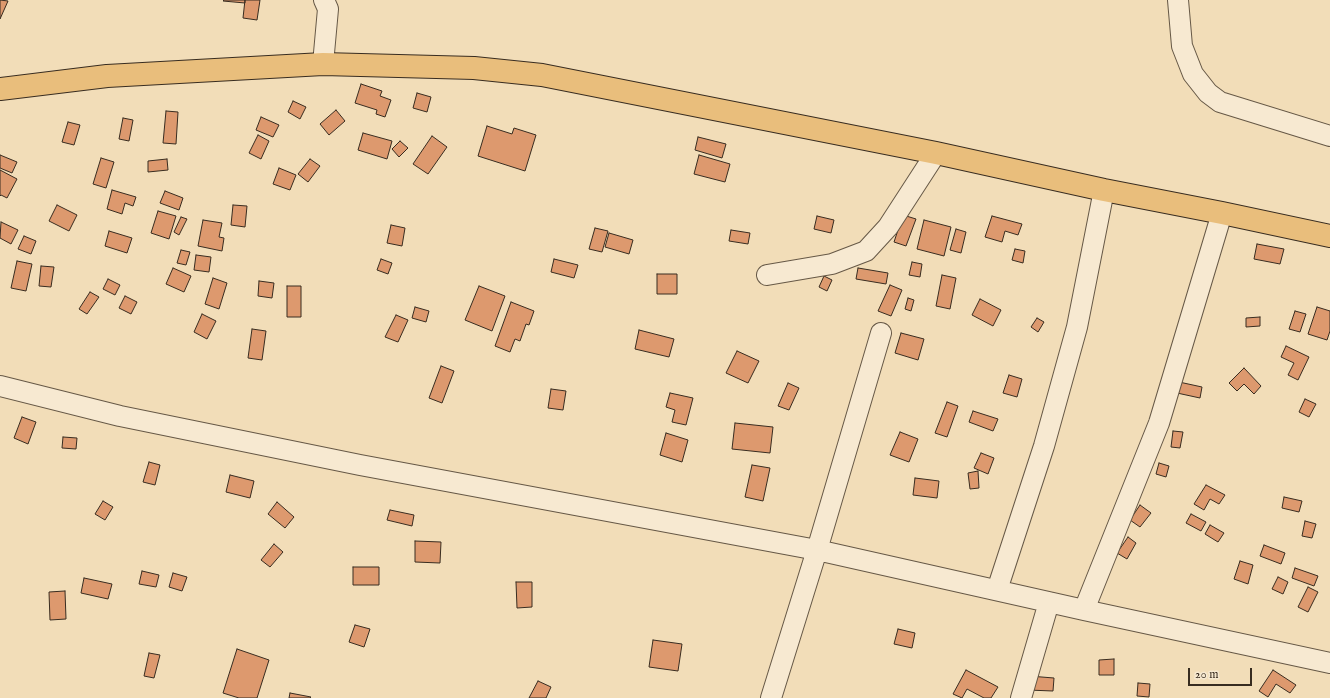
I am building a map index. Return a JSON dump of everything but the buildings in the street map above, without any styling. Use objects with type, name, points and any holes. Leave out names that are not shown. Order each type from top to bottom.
[{"type":"main road","points":[[0,89],[107,76],[323,64],[474,68],[542,74],[936,153],[1104,190],[1330,236]]},
{"type":"street","points":[[323,64],[328,9],[324,0]]},
{"type":"street","points":[[1178,0],[1182,46],[1193,74],[1208,93],[1220,102],[1330,136]]},
{"type":"street","points":[[767,275],[832,264],[866,251],[888,227],[936,153]]},
{"type":"street","points":[[997,590],[1044,446],[1077,327],[1104,190]]},
{"type":"street","points":[[1084,610],[1159,423],[1222,213]]},
{"type":"street","points":[[771,698],[817,550],[881,333]]},
{"type":"street","points":[[0,386],[120,416],[360,465],[817,550],[1330,663]]},
{"type":"street","points":[[1021,698],[1049,602]]}]
